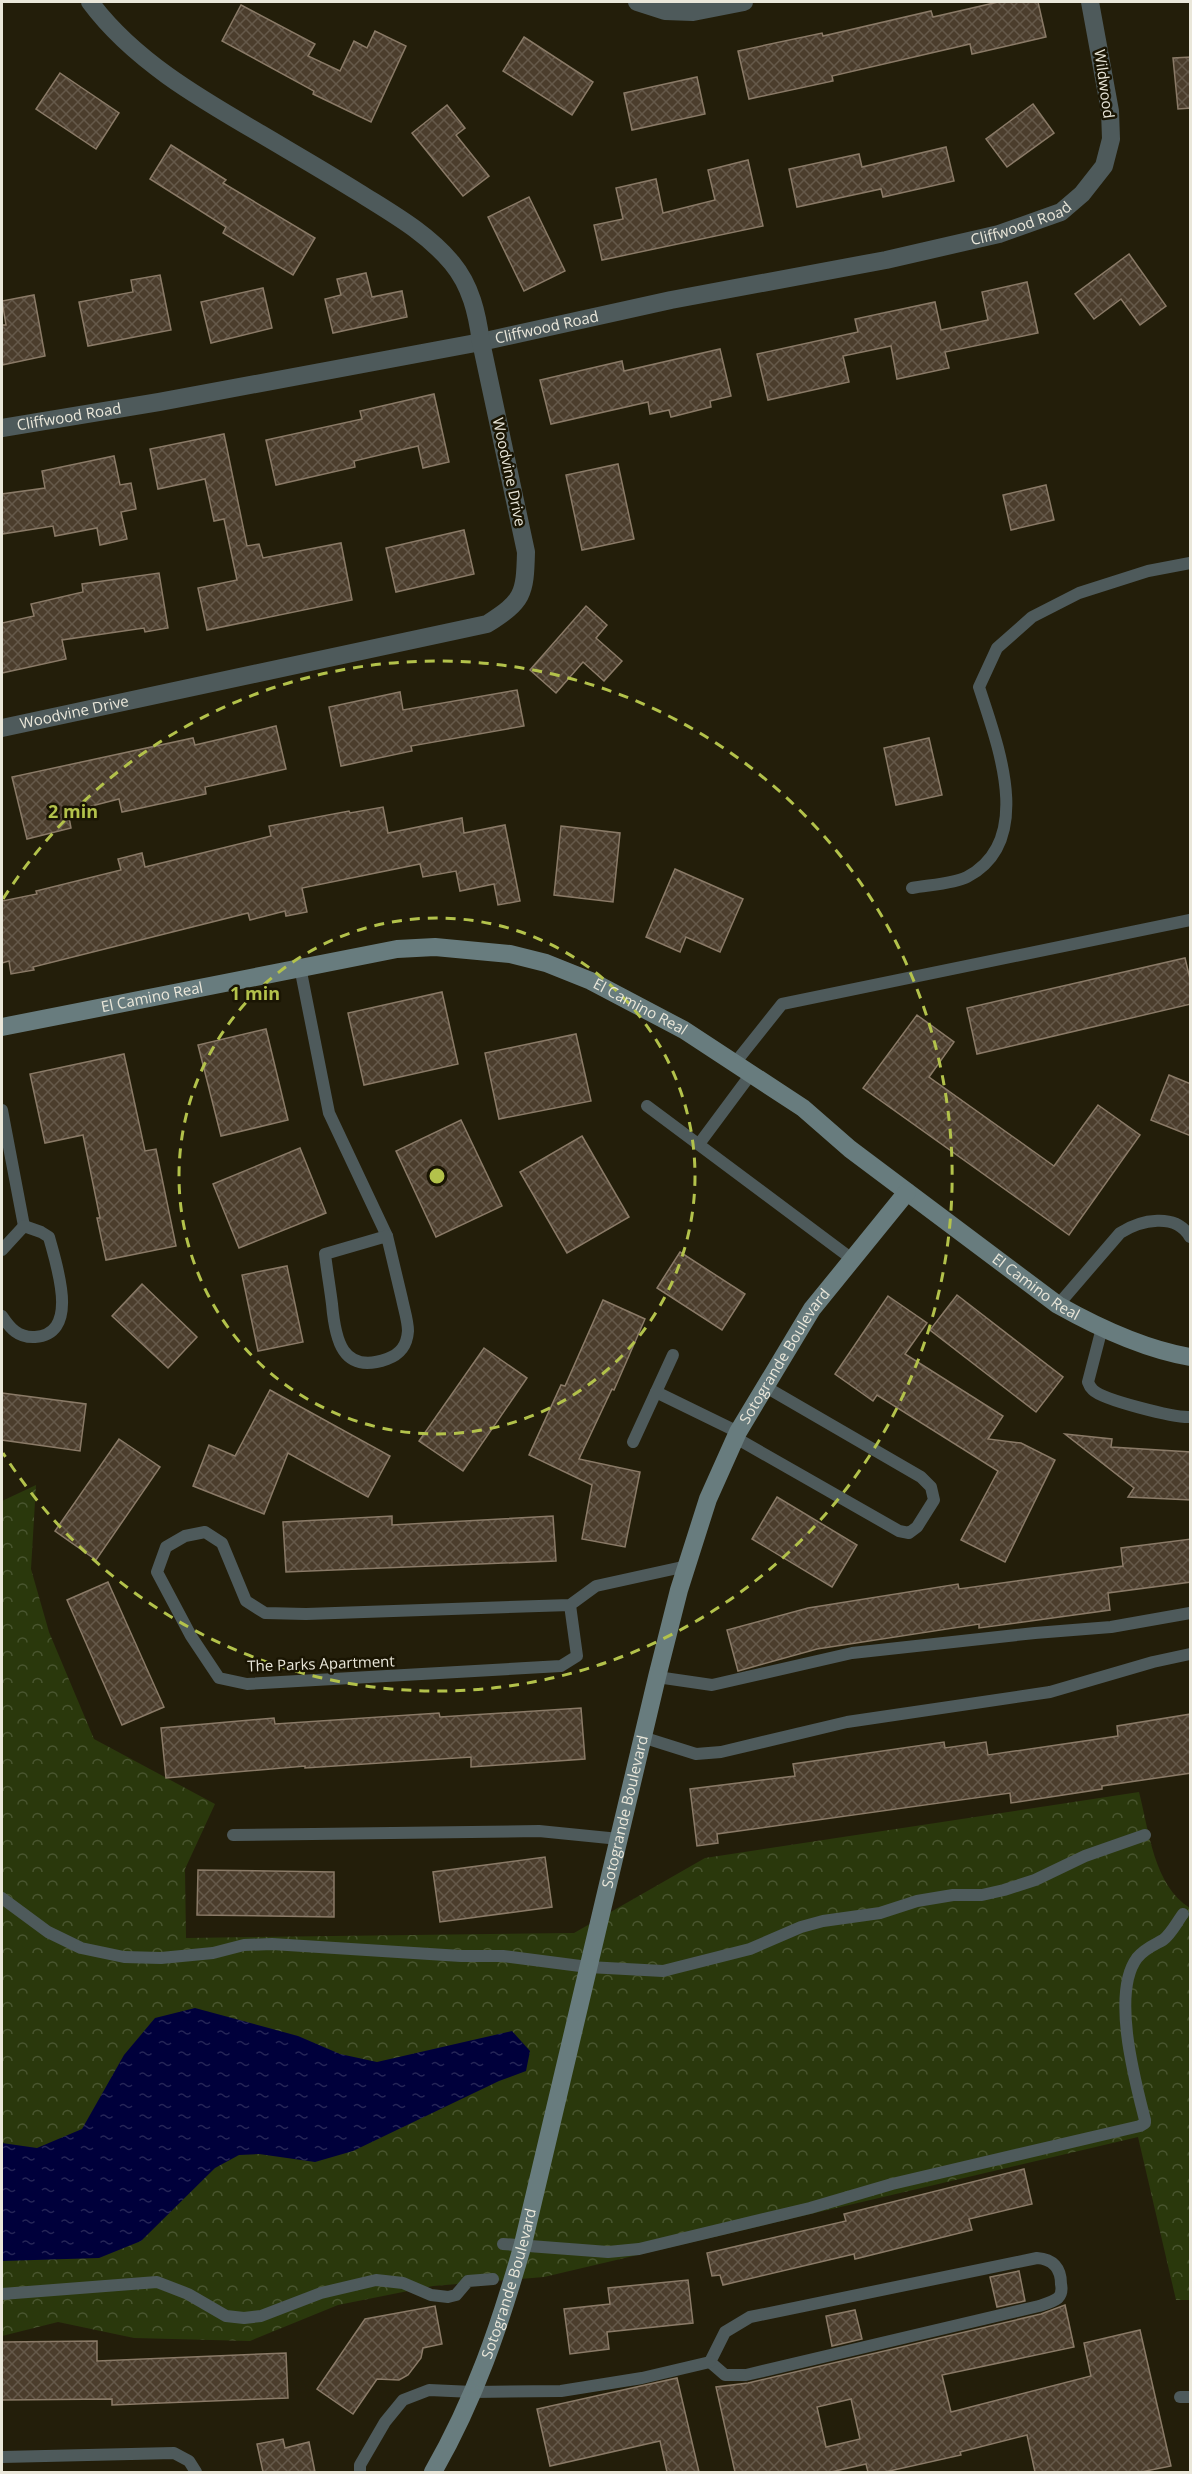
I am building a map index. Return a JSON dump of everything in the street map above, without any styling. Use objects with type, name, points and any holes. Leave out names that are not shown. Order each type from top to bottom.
[{"type":"street","name":"Woodvine Drive","points":[[2,728],[487,624],[514,607],[526,575],[526,552],[481,342],[476,307],[466,284],[452,262],[418,230],[193,94],[140,53],[101,17],[90,2]]},
{"type":"street","points":[[637,2],[666,11],[693,12],[744,2]]},
{"type":"street","name":"Wildwood","points":[[1082,195],[1104,166],[1111,139],[1110,111],[1090,2]]},
{"type":"street","name":"Cliffwood Road","points":[[2,428],[159,402],[481,342],[671,300],[886,260],[999,234],[1062,212],[1082,195]]},
{"type":"street","name":"El Camino Real","points":[[2,1027],[397,949],[435,947],[510,954],[546,963],[591,981],[684,1030],[803,1108],[850,1149],[1058,1305],[1102,1328],[1165,1352],[1191,1357]]},
{"type":"street","name":"Sotogrande Boulevard","points":[[433,2472],[450,2443],[498,2332],[523,2244],[642,1737],[687,1566],[708,1499],[737,1435],[764,1386],[812,1309],[907,1192]]},
{"type":"lane","points":[[912,888],[966,878],[992,858],[1006,823],[1005,778],[979,687],[997,648],[1032,617],[1080,593],[1148,571],[1191,563]]},
{"type":"lane","points":[[735,1064],[782,1004],[1191,920]]},
{"type":"lane","points":[[300,967],[329,1113],[387,1236],[408,1330],[401,1351],[391,1358],[376,1362],[361,1362],[348,1358],[341,1348],[332,1321],[325,1254],[387,1236]]},
{"type":"lane","points":[[699,1144],[751,1074]]},
{"type":"lane","points":[[647,1106],[852,1259]]},
{"type":"lane","points":[[2,1110],[24,1226]]},
{"type":"lane","points":[[1058,1305],[1120,1233],[1132,1225],[1147,1220],[1166,1222],[1178,1225],[1191,1237]]},
{"type":"lane","points":[[2,1250],[24,1226]]},
{"type":"lane","points":[[2,1316],[10,1329],[21,1336],[36,1337],[51,1332],[63,1308],[60,1279],[49,1237],[24,1226]]},
{"type":"lane","points":[[1102,1328],[1088,1382],[1094,1391],[1151,1410],[1191,1417]]},
{"type":"lane","points":[[633,1442],[673,1355]]},
{"type":"lane","points":[[656,1392],[737,1435],[899,1531],[909,1533],[917,1527],[934,1500],[931,1487],[921,1477],[764,1386]]},
{"type":"lane","name":"The Parks Apartment","points":[[205,1532],[222,1543],[246,1600],[265,1613],[406,1612],[570,1605],[577,1656],[561,1666],[247,1684],[219,1678],[191,1636],[157,1572],[166,1547],[185,1536],[205,1532]]},
{"type":"lane","points":[[570,1605],[596,1586],[687,1566]]},
{"type":"lane","points":[[657,1677],[712,1685],[852,1653],[1035,1633],[1097,1629],[1191,1612]]},
{"type":"lane","points":[[642,1737],[696,1754],[721,1752],[847,1722],[1050,1692],[1153,1662],[1191,1654]]},
{"type":"lane","points":[[233,1835],[539,1831],[619,1839]]},
{"type":"lane","points":[[2,1898],[48,1932],[81,1948],[124,1957],[161,1958],[213,1953],[244,1945],[272,1944],[461,1956],[503,1956],[588,1967],[663,1971],[750,1949],[812,1924],[848,1916],[880,1913],[933,1898],[982,1895],[1035,1880],[1084,1856],[1145,1835]]},
{"type":"lane","points":[[503,2244],[608,2252],[639,2249],[810,2208],[891,2184],[1140,2126],[1145,2123],[1145,2120],[1132,2068],[1127,2028],[1128,1980],[1137,1958],[1166,1938],[1183,1914]]},
{"type":"lane","points":[[1037,2258],[1045,2258],[1057,2266],[1061,2275],[1062,2292],[1057,2298],[1039,2306],[746,2375],[725,2375],[710,2362],[725,2332],[750,2317],[1037,2258]]},
{"type":"lane","points":[[2,2294],[157,2282],[188,2294],[226,2316],[244,2318],[261,2316],[321,2293],[376,2280],[403,2283],[431,2295],[448,2297],[456,2295],[468,2281],[493,2279]]},
{"type":"lane","points":[[360,2472],[360,2465],[385,2422],[403,2400],[429,2390],[561,2391],[642,2378],[710,2362]]},
{"type":"lane","points":[[2,2457],[174,2453],[189,2461],[196,2472]]},
{"type":"green space","points":[[36,1485],[31,1569],[49,1632],[94,1739],[215,1804],[185,1869],[186,1938],[574,1933],[705,1858],[1139,1792],[1150,1840],[1161,1872],[1168,1886],[1190,1908],[1190,2300],[1176,2300],[1138,2137],[544,2277],[433,2286],[338,2305],[250,2341],[134,2338],[58,2322],[2,2336],[2,1501]]},
{"type":"water","points":[[195,2008],[298,2036],[340,2054],[377,2062],[512,2031],[530,2051],[526,2071],[499,2081],[353,2151],[315,2162],[259,2154],[239,2155],[215,2168],[141,2241],[99,2258],[2,2261],[2,2143],[37,2148],[82,2129],[124,2055],[155,2018]]},
{"type":"building","points":[[998,2],[1038,2],[1046,37],[972,54],[970,44],[832,76],[833,81],[749,99],[738,51],[822,33],[823,36],[931,11],[933,17]]},
{"type":"building","points":[[241,5],[315,44],[308,56],[340,71],[354,41],[367,48],[375,31],[406,46],[371,122],[313,94],[314,91],[222,41]]},
{"type":"building","points":[[524,37],[593,82],[572,115],[503,71]]},
{"type":"building","points":[[1191,57],[1191,108],[1178,109],[1173,58]]},
{"type":"building","points":[[60,73],[119,113],[96,149],[36,109]]},
{"type":"building","points":[[697,77],[705,114],[632,130],[624,93]]},
{"type":"building","points":[[1033,104],[1054,133],[1007,167],[986,139]]},
{"type":"building","points":[[447,105],[465,128],[456,135],[489,176],[463,196],[412,133]]},
{"type":"building","points":[[171,145],[226,180],[223,183],[315,238],[293,275],[223,233],[226,227],[150,179]]},
{"type":"building","points":[[946,147],[954,181],[883,197],[881,189],[797,207],[789,169],[859,154],[862,167]]},
{"type":"building","points":[[748,160],[763,226],[602,260],[594,225],[623,219],[616,188],[656,179],[663,213],[715,200],[708,170]]},
{"type":"building","points":[[529,197],[565,271],[524,291],[488,217]]},
{"type":"building","points":[[1129,254],[1166,306],[1140,325],[1121,299],[1094,319],[1075,294]]},
{"type":"building","points":[[366,273],[372,297],[402,291],[407,317],[333,333],[325,299],[341,295],[337,279]]},
{"type":"building","points":[[160,275],[171,330],[88,346],[79,302],[133,292],[131,280]]},
{"type":"building","points":[[1027,282],[1038,333],[945,352],[949,368],[897,379],[891,346],[843,356],[849,382],[768,400],[757,354],[858,332],[855,319],[935,302],[941,330],[988,320],[982,292]]},
{"type":"building","points":[[263,288],[272,328],[211,343],[201,302]]},
{"type":"building","points":[[34,295],[45,356],[2,365],[2,325],[6,325],[2,301]]},
{"type":"building","points":[[720,349],[731,396],[710,401],[711,407],[671,417],[669,410],[650,414],[648,402],[551,424],[540,380],[622,361],[624,371]]},
{"type":"building","points":[[434,394],[449,462],[423,468],[418,446],[354,461],[355,467],[276,485],[266,440],[362,419],[360,411]]},
{"type":"building","points":[[224,434],[247,546],[259,544],[263,558],[341,543],[352,600],[207,630],[198,588],[237,580],[224,519],[214,521],[205,479],[158,489],[150,449]]},
{"type":"building","points":[[114,456],[120,485],[131,483],[136,509],[121,512],[127,539],[100,545],[97,528],[55,536],[53,526],[2,534],[2,494],[45,488],[42,471]]},
{"type":"building","points":[[618,464],[634,539],[582,550],[566,475]]},
{"type":"building","points":[[1046,485],[1054,520],[1011,530],[1003,495]]},
{"type":"building","points":[[464,530],[474,574],[396,592],[386,548]]},
{"type":"building","points":[[159,573],[168,628],[145,632],[144,628],[62,640],[66,659],[2,673],[2,623],[34,616],[31,604],[83,592],[82,584]]},
{"type":"building","points":[[586,606],[607,625],[596,638],[622,661],[604,681],[583,662],[556,693],[530,670]]},
{"type":"building","points":[[517,690],[524,726],[411,746],[412,751],[341,766],[329,707],[400,692],[403,710]]},
{"type":"building","points":[[276,726],[286,769],[205,787],[206,794],[122,812],[119,799],[68,812],[71,828],[27,839],[12,777],[193,738],[195,745]]},
{"type":"building","points":[[929,738],[942,795],[896,805],[884,748]]},
{"type":"building","points":[[383,807],[388,833],[462,818],[464,833],[505,825],[520,901],[498,905],[494,884],[460,891],[456,871],[423,877],[420,864],[302,888],[307,912],[286,916],[285,911],[250,920],[248,913],[33,967],[34,970],[11,974],[9,961],[2,963],[2,901],[37,894],[36,891],[121,870],[118,859],[142,853],[145,867],[271,836],[269,826]]},
{"type":"building","points":[[561,826],[620,833],[613,902],[554,895]]},
{"type":"building","points":[[675,869],[743,899],[720,952],[686,937],[680,952],[646,937]]},
{"type":"building","points":[[1185,958],[1191,983],[1191,1004],[977,1054],[967,1008]]},
{"type":"building","points":[[442,992],[458,1064],[364,1085],[348,1013]]},
{"type":"building","points":[[917,1015],[954,1042],[929,1077],[1054,1166],[1098,1105],[1140,1135],[1069,1235],[863,1088]]},
{"type":"building","points":[[266,1029],[288,1120],[221,1136],[198,1045]]},
{"type":"building","points":[[576,1034],[591,1101],[499,1119],[485,1053]]},
{"type":"building","points":[[124,1054],[145,1151],[156,1149],[176,1246],[106,1260],[83,1135],[45,1143],[30,1074]]},
{"type":"building","points":[[1169,1075],[1191,1084],[1191,1136],[1151,1120]]},
{"type":"building","points":[[461,1120],[502,1206],[436,1237],[396,1151]]},
{"type":"building","points":[[582,1136],[629,1217],[567,1253],[520,1172]]},
{"type":"building","points":[[300,1148],[326,1213],[239,1248],[213,1184]]},
{"type":"building","points":[[680,1252],[745,1294],[722,1330],[657,1288]]},
{"type":"building","points":[[287,1266],[303,1342],[258,1351],[242,1275]]},
{"type":"building","points":[[142,1284],[197,1337],[168,1368],[112,1316]]},
{"type":"building","points":[[957,1295],[1063,1377],[1036,1412],[930,1330]]},
{"type":"building","points":[[888,1296],[927,1323],[905,1354],[1003,1416],[988,1439],[1021,1443],[1055,1460],[1005,1562],[961,1540],[998,1471],[877,1395],[873,1401],[835,1374]]},
{"type":"building","points":[[603,1300],[645,1319],[614,1390],[612,1389],[579,1459],[640,1472],[625,1547],[582,1539],[592,1485],[529,1455],[561,1385],[565,1386]]},
{"type":"building","points":[[484,1348],[527,1378],[463,1471],[419,1441]]},
{"type":"building","points":[[270,1390],[390,1456],[368,1497],[288,1453],[264,1514],[193,1486],[209,1445],[235,1456]]},
{"type":"building","points":[[2,1393],[86,1404],[80,1451],[2,1440]]},
{"type":"building","points":[[1065,1434],[1112,1439],[1111,1447],[1191,1452],[1191,1500],[1128,1497],[1134,1488]]},
{"type":"building","points":[[119,1439],[160,1467],[96,1560],[55,1531]]},
{"type":"building","points":[[777,1497],[857,1545],[832,1587],[752,1539]]},
{"type":"building","points":[[392,1516],[392,1525],[553,1516],[556,1561],[286,1572],[283,1522]]},
{"type":"building","points":[[1191,1539],[1191,1582],[1108,1593],[1110,1610],[979,1628],[979,1624],[817,1649],[738,1671],[727,1630],[808,1608],[958,1584],[959,1589],[1123,1566],[1121,1548]]},
{"type":"building","points":[[108,1582],[164,1707],[122,1725],[67,1600]]},
{"type":"building","points":[[581,1708],[585,1759],[471,1767],[471,1757],[305,1768],[305,1766],[166,1778],[161,1728],[274,1718],[275,1724],[439,1713],[440,1717]]},
{"type":"building","points":[[1191,1714],[1191,1773],[1102,1786],[1102,1789],[1011,1803],[1010,1793],[717,1834],[718,1843],[697,1846],[690,1789],[795,1776],[793,1764],[944,1742],[945,1748],[986,1742],[988,1755],[1118,1736],[1117,1726]]},
{"type":"building","points":[[545,1857],[552,1907],[440,1922],[433,1872]]},
{"type":"building","points":[[198,1870],[334,1872],[334,1917],[197,1915]]},
{"type":"building","points":[[1024,2169],[1032,2204],[969,2219],[972,2230],[855,2259],[854,2254],[723,2285],[720,2275],[712,2276],[707,2253],[846,2221],[844,2214]]},
{"type":"building","points":[[1019,2271],[1025,2301],[997,2307],[990,2277]]},
{"type":"building","points":[[688,2280],[693,2323],[607,2332],[609,2349],[570,2354],[564,2309],[610,2304],[608,2288]]},
{"type":"building","points":[[1065,2305],[1074,2347],[942,2375],[951,2412],[1091,2376],[1084,2343],[1140,2330],[1171,2466],[1141,2472],[1035,2472],[1027,2435],[960,2452],[961,2455],[885,2472],[868,2472],[866,2464],[831,2472],[735,2472],[716,2387],[748,2383],[1041,2314]],"holes":[[[851,2399],[860,2439],[826,2447],[817,2407]]]},
{"type":"building","points":[[435,2306],[442,2344],[423,2348],[421,2358],[408,2375],[399,2380],[377,2379],[353,2414],[317,2389],[365,2319]]},
{"type":"building","points":[[855,2310],[862,2339],[832,2346],[826,2316]]},
{"type":"building","points":[[97,2341],[97,2361],[286,2353],[288,2398],[112,2405],[112,2399],[2,2400],[2,2342]]},
{"type":"building","points":[[677,2378],[699,2472],[667,2472],[660,2441],[550,2466],[537,2409]]},
{"type":"building","points":[[283,2439],[285,2448],[309,2442],[315,2472],[263,2472],[257,2444]]}]
